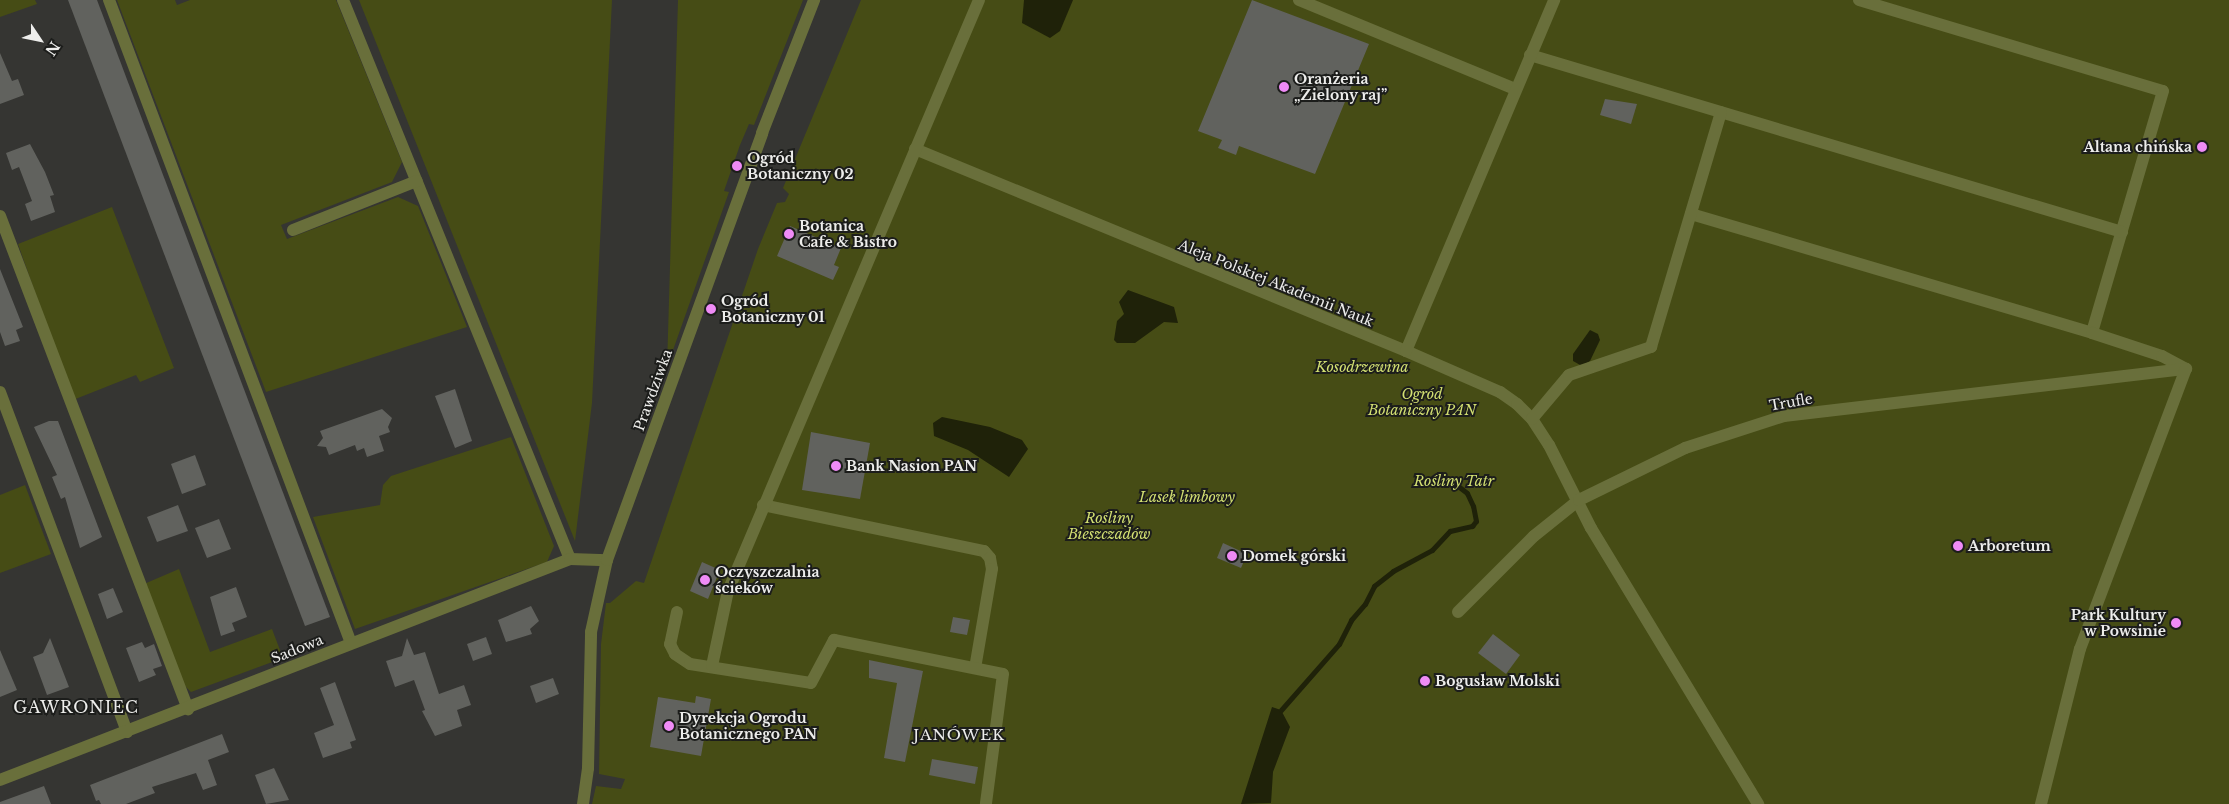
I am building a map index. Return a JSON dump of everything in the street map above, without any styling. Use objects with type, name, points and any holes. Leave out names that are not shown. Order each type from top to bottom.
[{"type":"street","points":[[109,0],[351,643]]},
{"type":"street","points":[[343,0],[570,559]]},
{"type":"street","name":"Prawdziwka","points":[[583,804],[588,768],[590,632],[607,560],[762,133],[814,0]]},
{"type":"street","points":[[712,666],[728,592],[763,505],[979,0]]},
{"type":"street","points":[[1299,0],[1328,5],[1515,89]]},
{"type":"street","points":[[1406,351],[1554,0]]},
{"type":"street","points":[[1860,0],[2162,91],[2092,333]]},
{"type":"street","points":[[1530,55],[2122,232]]},
{"type":"street","points":[[1532,419],[1569,375],[1651,347],[1721,112]]},
{"type":"street","name":"Aleja Polskiej Akademii Nauk","points":[[915,149],[1406,351],[1500,392],[1532,419],[1579,500],[1591,528],[1758,804]]},
{"type":"street","points":[[293,230],[417,181]]},
{"type":"street","points":[[1691,214],[2092,333],[2162,356],[2186,369],[2080,649],[2042,804]]},
{"type":"street","points":[[0,216],[188,709]]},
{"type":"street","name":"Trufle","points":[[1458,612],[1534,536],[1579,500],[1685,448],[1784,416],[2186,369]]},
{"type":"street","points":[[0,392],[127,732]]},
{"type":"street","points":[[763,505],[984,552],[990,558],[992,568],[975,668]]},
{"type":"street","name":"Sadowa","points":[[0,780],[188,709],[351,643],[570,559],[586,557],[607,560]]},
{"type":"street","points":[[677,612],[670,644],[675,654],[690,664],[811,683],[834,640],[1003,674],[986,804]]},
{"type":"green space","points":[[0,0],[35,0],[37,4],[0,17]]},
{"type":"green space","points":[[117,0],[175,0],[177,5],[190,0],[336,0],[402,162],[392,182],[281,225],[287,239],[398,197],[418,206],[467,327],[266,392]]},
{"type":"green space","points":[[359,0],[612,0],[592,403],[575,541]]},
{"type":"green space","points":[[678,0],[803,0],[754,125],[749,124],[740,145],[724,191],[729,192],[667,367]]},
{"type":"green space","name":"Ogród Botaniczny PAN","points":[[861,0],[2229,0],[2229,804],[592,804],[596,786],[621,789],[625,779],[599,774],[601,644],[606,603],[610,603],[636,581],[644,583],[758,249],[777,203],[785,202],[789,194],[783,188]]},
{"type":"green space","points":[[112,207],[174,368],[140,382],[136,375],[73,400],[18,244]]},
{"type":"green space","points":[[511,437],[554,546],[547,562],[355,629],[313,517],[380,505],[383,485],[391,476]]},
{"type":"green space","points":[[25,485],[51,554],[0,573],[0,495]]},
{"type":"green space","points":[[179,569],[210,652],[272,629],[283,658],[191,692],[182,683],[144,584]]},
{"type":"shaded area","points":[[1024,0],[1073,0],[1060,31],[1050,38],[1022,23]]},
{"type":"shaded area","points":[[1128,290],[1174,307],[1178,323],[1164,322],[1135,343],[1117,343],[1114,340],[1117,321],[1124,314],[1119,302]]},
{"type":"shaded area","points":[[1590,330],[1598,334],[1600,340],[1590,361],[1582,366],[1573,361],[1573,354]]},
{"type":"shaded area","points":[[942,417],[990,427],[1022,440],[1028,449],[1009,477],[968,450],[934,436],[933,423]]},
{"type":"shaded area","points":[[1272,707],[1281,710],[1290,727],[1273,772],[1271,803],[1241,804]]},
{"type":"building","points":[[68,0],[97,0],[330,617],[305,626]]},
{"type":"building","name":"Oranżeria „Zielony raj”","points":[[1252,0],[1369,44],[1315,174],[1239,146],[1236,155],[1218,148],[1222,140],[1198,131]]},
{"type":"building","points":[[0,53],[12,81],[18,79],[24,95],[0,104]]},
{"type":"building","points":[[1605,99],[1637,104],[1631,124],[1600,115]]},
{"type":"building","points":[[30,144],[45,172],[54,195],[50,196],[55,212],[31,221],[25,204],[32,201],[19,167],[12,170],[6,153]]},
{"type":"building","points":[[790,226],[841,248],[834,265],[839,267],[833,280],[777,256]]},
{"type":"building","points":[[0,269],[23,327],[16,330],[20,341],[5,346],[0,332]]},
{"type":"building","points":[[455,389],[472,441],[455,448],[435,396]]},
{"type":"building","points":[[382,409],[392,418],[388,427],[390,432],[379,436],[384,451],[367,457],[364,448],[357,451],[355,445],[329,455],[326,447],[317,446],[323,438],[320,431]]},
{"type":"building","points":[[49,421],[58,421],[102,537],[80,548],[65,497],[61,499],[52,477],[57,475],[34,427]]},
{"type":"building","name":"Bank Nasion PAN","points":[[811,432],[870,443],[860,499],[802,490]]},
{"type":"building","points":[[195,455],[206,485],[182,494],[171,464]]},
{"type":"building","points":[[178,505],[188,531],[157,542],[147,517]]},
{"type":"building","points":[[219,519],[231,549],[207,558],[195,528]]},
{"type":"building","name":"Domek górski","points":[[1223,543],[1247,554],[1241,568],[1217,558]]},
{"type":"building","name":"Oczyszczalnia ścieków","points":[[702,562],[720,570],[708,599],[690,591]]},
{"type":"building","points":[[236,587],[247,617],[232,623],[235,631],[221,636],[210,597]]},
{"type":"building","points":[[113,588],[123,612],[107,619],[98,594]]},
{"type":"building","points":[[531,606],[539,621],[530,629],[532,634],[506,642],[498,620]]},
{"type":"building","points":[[953,617],[970,620],[967,635],[950,632]]},
{"type":"building","points":[[1493,634],[1520,655],[1506,674],[1478,653]]},
{"type":"building","points":[[486,637],[492,654],[473,661],[467,644]]},
{"type":"building","points":[[50,638],[69,687],[47,695],[33,657],[43,653]]},
{"type":"building","points":[[407,638],[414,655],[425,652],[439,694],[464,685],[471,705],[457,710],[462,726],[435,736],[422,711],[425,710],[414,680],[395,687],[386,661],[402,656]]},
{"type":"building","points":[[142,642],[145,648],[154,644],[162,666],[153,669],[156,675],[139,682],[126,648]]},
{"type":"building","points":[[0,650],[17,690],[0,697]]},
{"type":"building","points":[[869,660],[923,671],[905,762],[884,758],[897,683],[869,678]]},
{"type":"building","points":[[553,678],[559,694],[536,703],[530,686]]},
{"type":"building","points":[[335,682],[356,740],[350,742],[352,748],[323,758],[314,733],[334,725],[320,688]]},
{"type":"building","name":"Dyrekcja Ogrodu Botanicznego PAN","points":[[696,696],[711,699],[701,756],[650,747],[658,697],[695,703]]},
{"type":"building","points":[[222,734],[229,752],[208,760],[217,785],[203,790],[196,773],[152,787],[155,793],[126,804],[101,804],[99,800],[96,801],[90,785]]},
{"type":"building","points":[[932,759],[978,767],[975,784],[929,775]]},
{"type":"building","points":[[274,768],[289,800],[266,804],[255,775]]},
{"type":"building","points":[[44,786],[51,804],[0,804],[0,802]]},
{"type":"waterway","points":[[1281,710],[1339,644],[1351,620],[1365,604],[1374,586],[1393,571],[1432,550],[1450,531],[1472,526],[1476,521],[1473,506],[1467,493],[1453,482]]},
{"type":"place","name":"Oranżeria „Zielony raj”","points":[[1284,87]]},
{"type":"place","name":"Altana chińska","points":[[2202,147]]},
{"type":"place","name":"Ogród Botaniczny 02","points":[[737,166]]},
{"type":"place","name":"Botanica Cafe & Bistro","points":[[789,234]]},
{"type":"place","name":"Ogród Botaniczny 01","points":[[711,309]]},
{"type":"place","name":"Bank Nasion PAN","points":[[836,466]]},
{"type":"place","name":"Arboretum","points":[[1958,546]]},
{"type":"place","name":"Domek górski","points":[[1232,556]]},
{"type":"place","name":"Oczyszczalnia ścieków","points":[[705,580]]},
{"type":"place","name":"Park Kultury w Powsinie","points":[[2176,623]]},
{"type":"place","name":"Bogusław Molski","points":[[1425,681]]},
{"type":"place","name":"Dyrekcja Ogrodu Botanicznego PAN","points":[[669,726]]},
{"type":"district","name":"GAWRONIEC","points":[[76,707]]},
{"type":"district","name":"JANÓWEK","points":[[959,735]]},
{"type":"park label","name":"Kosodrzewina","points":[[1362,367]]},
{"type":"park label","name":"Rośliny Tatr","points":[[1454,481]]},
{"type":"park label","name":"Lasek limbowy","points":[[1187,497]]},
{"type":"park label","name":"Rośliny Bieszczadów","points":[[1109,526]]}]
